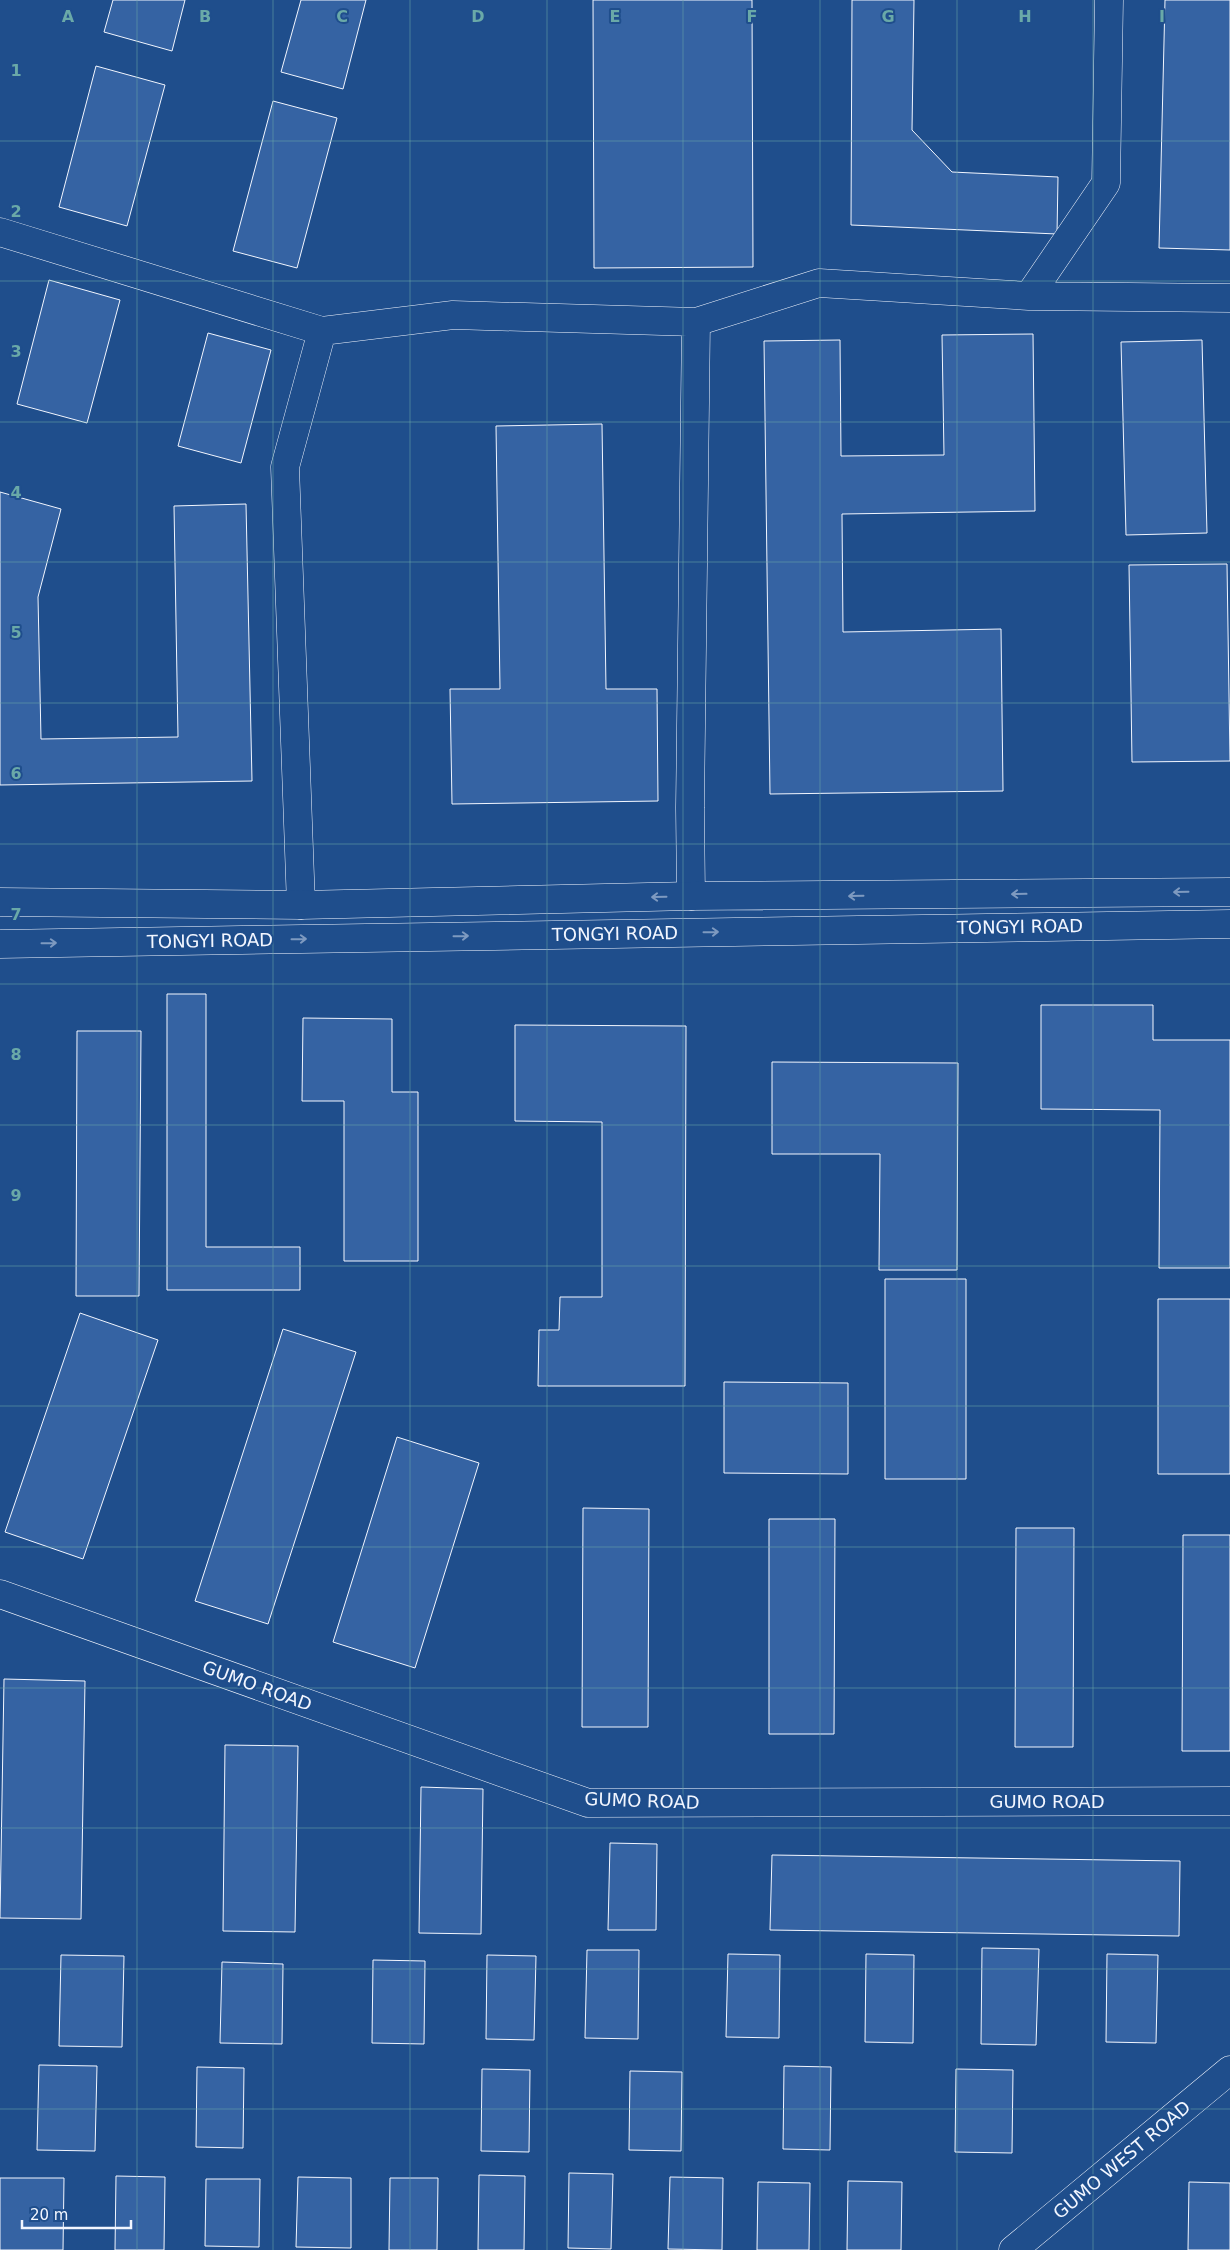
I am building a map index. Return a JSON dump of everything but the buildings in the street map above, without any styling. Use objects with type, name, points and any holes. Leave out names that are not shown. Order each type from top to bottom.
[{"type":"street","points":[[1029,296],[1106,183],[1110,0]]},
{"type":"street","points":[[0,232],[322,331],[454,315],[696,322],[819,283],[1029,296],[1230,298]]},
{"type":"street","points":[[691,896],[690,808],[696,322]]},
{"type":"street","points":[[301,904],[285,467],[322,331]]},
{"type":"street","name":"TONGYI ROAD","points":[[0,902],[301,904],[691,896],[1230,892]]},
{"type":"street","name":"TONGYI ROAD","points":[[0,944],[1230,924]]},
{"type":"street","name":"GUMO ROAD","points":[[0,1594],[588,1803],[1230,1801]]},
{"type":"street","name":"GUMO WEST ROAD","points":[[1013,2250],[1230,2070]]}]
